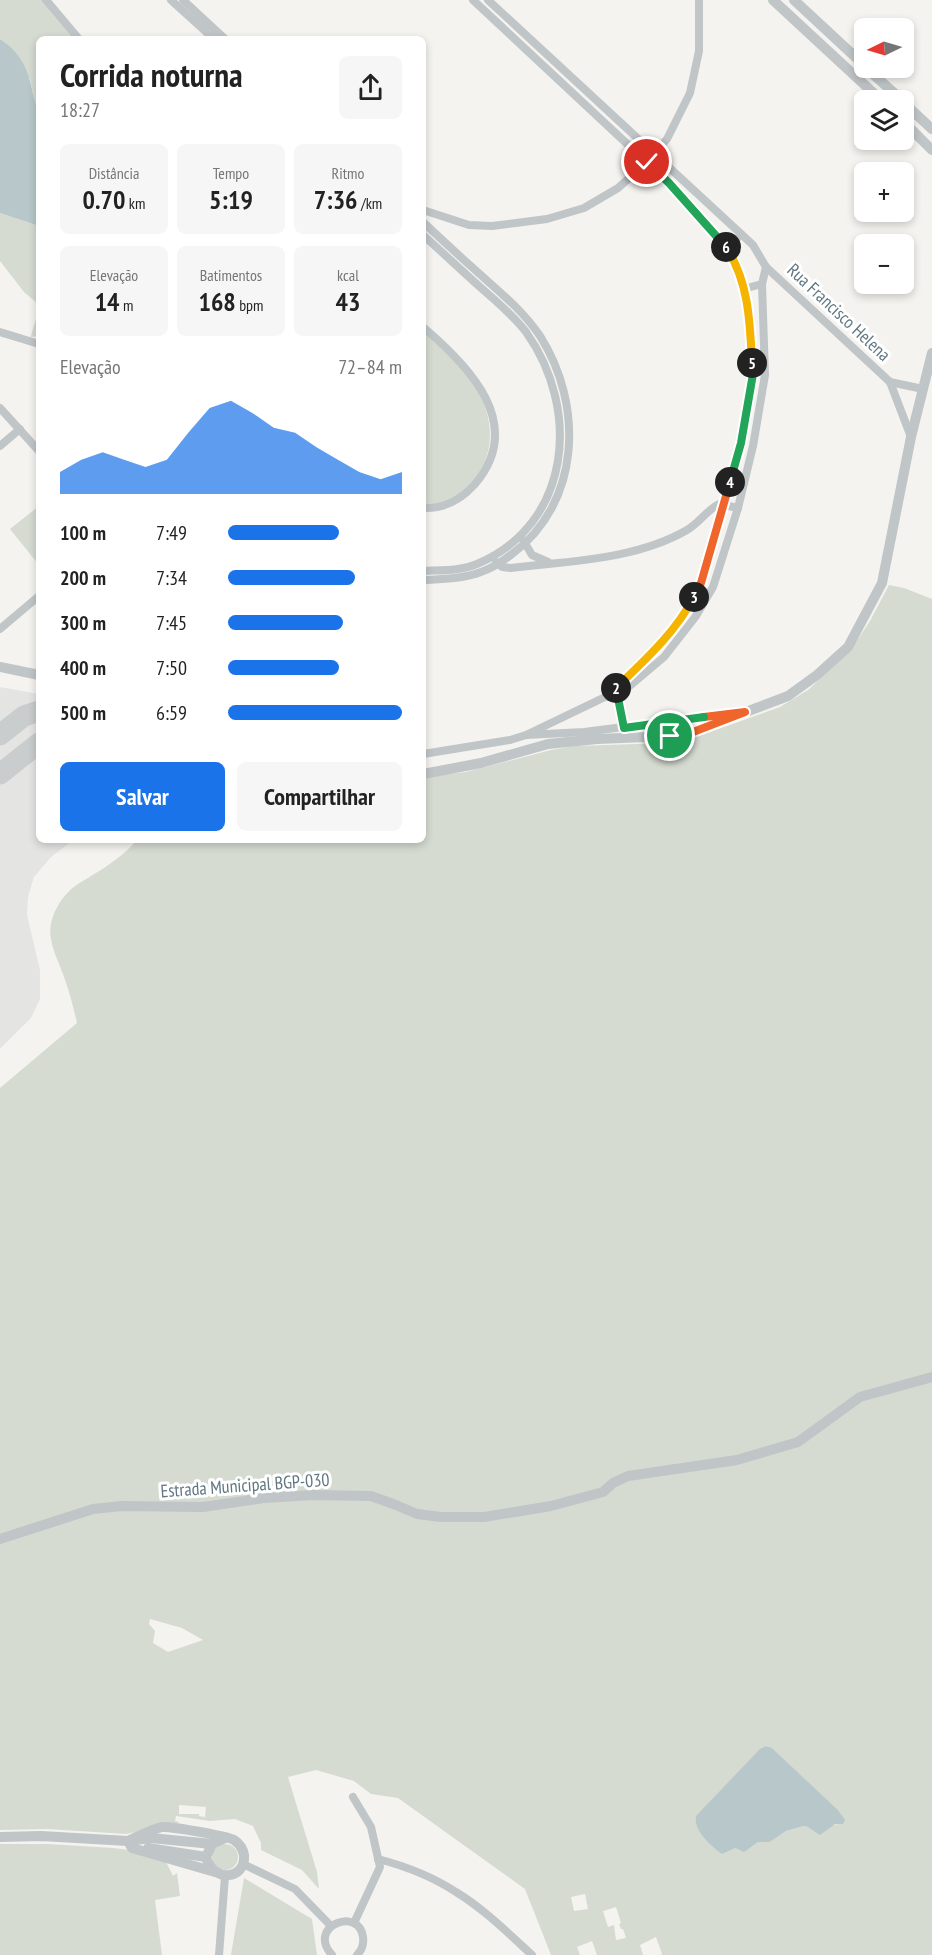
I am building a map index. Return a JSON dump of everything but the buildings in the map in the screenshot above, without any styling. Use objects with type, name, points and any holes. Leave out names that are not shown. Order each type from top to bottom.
[{"type":"street","points":[[46,0],[76,36]]},
{"type":"street","points":[[171,0],[211,36]]},
{"type":"street","points":[[183,0],[222,36]]},
{"type":"street","points":[[473,0],[669,183],[728,249],[738,270],[750,312],[753,374],[741,443],[701,583],[686,612],[664,641],[618,692]]},
{"type":"street","name":"Rua Francisco Helena","points":[[488,0],[753,245],[766,267],[890,382],[911,436]]},
{"type":"street","points":[[426,211],[475,226],[492,226],[548,219],[584,208],[618,188],[647,162],[667,139],[690,93],[699,51],[699,0]]},
{"type":"street","points":[[773,0],[870,90]]},
{"type":"street","points":[[794,0],[854,56]]},
{"type":"street","points":[[878,78],[890,90]]},
{"type":"street","points":[[914,112],[932,129]]},
{"type":"street","points":[[914,132],[932,150]]},
{"type":"street","points":[[426,225],[524,315],[547,348],[560,378],[569,437],[565,476],[550,512],[525,544],[472,575],[426,580]]},
{"type":"street","points":[[728,249],[741,234]]},
{"type":"street","points":[[426,238],[509,313],[526,332],[547,371],[554,390],[560,437],[556,474],[542,508],[520,536],[495,561],[426,571]]},
{"type":"street","points":[[426,754],[510,740],[526,735],[618,692],[664,657],[696,616],[712,587],[738,508],[753,446],[765,375],[762,284],[766,267]]},
{"type":"street","points":[[743,289],[762,284]]},
{"type":"street","points":[[426,330],[472,375],[485,394],[492,412],[495,436],[483,474],[470,489],[455,502],[426,508]]},
{"type":"street","points":[[0,332],[36,343]]},
{"type":"street","points":[[426,773],[481,763],[548,744],[670,736],[693,732],[788,696],[817,675],[848,647],[882,583],[911,436],[932,353]]},
{"type":"street","name":"Rua Francisco Helena","points":[[890,382],[923,389]]},
{"type":"street","points":[[0,408],[36,448]]},
{"type":"street","points":[[0,446],[20,429]]},
{"type":"street","points":[[495,561],[511,568],[626,553],[662,542],[689,529],[715,506],[724,504],[738,508]]},
{"type":"street","points":[[520,536],[535,557],[547,562],[557,562]]},
{"type":"street","points":[[0,629],[36,599]]},
{"type":"street","points":[[0,667],[36,674]]},
{"type":"street","points":[[618,692],[624,728]]},
{"type":"street","points":[[526,735],[624,728],[745,712]]},
{"type":"street","name":"Estrada Municipal BGP-030","points":[[0,1539],[93,1509],[122,1506],[203,1507],[313,1494],[371,1496],[417,1514],[441,1517],[484,1517],[551,1506],[603,1492],[613,1483],[628,1476],[737,1460],[798,1442],[860,1397],[932,1377]]},
{"type":"street","points":[[353,1797],[371,1827],[380,1867],[354,1923]]},
{"type":"street","points":[[163,1827],[173,1827],[237,1842],[244,1852],[243,1864],[236,1873],[220,1874],[132,1848],[128,1841],[152,1834],[163,1827]]},
{"type":"street","points":[[198,1833],[208,1849],[208,1864],[220,1874]]},
{"type":"street","points":[[143,1847],[149,1844],[152,1834]]},
{"type":"street","points":[[152,1834],[208,1849]]},
{"type":"street","points":[[0,1837],[40,1836],[128,1841],[143,1847],[208,1849],[225,1838]]},
{"type":"street","points":[[378,1859],[400,1865],[456,1892],[500,1925],[532,1955]]},
{"type":"street","points":[[243,1864],[295,1888],[331,1926]]},
{"type":"street","points":[[219,1955],[220,1874]]},
{"type":"street","points":[[332,1955],[325,1938],[331,1926],[339,1921],[354,1923],[362,1932],[362,1954]]},
{"type":"shaded area","points":[[0,0],[44,0],[74,36],[36,36],[36,104],[30,79],[6,43],[0,39]]},
{"type":"shaded area","points":[[0,39],[15,52],[23,63],[36,104],[36,225],[0,213]]},
{"type":"shaded area","points":[[0,213],[36,225],[36,302],[24,292],[0,261]]},
{"type":"shaded area","points":[[36,320],[36,336],[31,337]]},
{"type":"shaded area","points":[[426,334],[469,377],[484,403],[490,430],[486,458],[471,483],[450,500],[426,505]]},
{"type":"shaded area","points":[[36,508],[36,561],[10,529]]},
{"type":"shaded area","points":[[889,585],[932,599],[932,1955],[661,1955],[656,1937],[640,1945],[643,1955],[597,1955],[592,1941],[577,1947],[580,1955],[551,1955],[525,1889],[398,1798],[371,1794],[354,1781],[316,1770],[288,1777],[317,1872],[319,1889],[302,1870],[261,1850],[261,1843],[253,1826],[235,1819],[210,1821],[176,1816],[175,1821],[179,1822],[178,1824],[126,1834],[47,1829],[0,1830],[0,1088],[77,1023],[50,931],[53,916],[66,894],[117,859],[134,843],[426,843],[426,777],[466,772],[574,746],[670,743],[699,736],[780,707],[808,690],[850,651],[870,621]],"holes":[[[150,1619],[182,1628],[203,1640],[168,1652],[153,1643],[155,1631],[149,1624]],[[766,1746],[772,1748],[837,1809],[839,1824],[832,1825],[820,1834],[806,1826],[800,1827],[786,1831],[770,1842],[758,1842],[744,1851],[735,1848]],[[179,1805],[206,1807],[205,1817],[199,1814],[179,1814]],[[585,1894],[588,1909],[574,1911],[571,1897]],[[616,1907],[621,1923],[619,1924],[626,1938],[616,1940],[614,1925],[608,1927],[603,1911]]]},
{"type":"shaded area","points":[[0,687],[36,693],[36,843],[69,843],[50,858],[34,877],[28,897],[27,915],[40,970],[40,999],[31,1018],[0,1049]]},
{"type":"shaded area","points":[[766,1746],[772,1748],[837,1809],[845,1820],[843,1824],[835,1824],[820,1835],[806,1826],[800,1827],[786,1831],[770,1842],[758,1842],[744,1852],[735,1848],[722,1854],[700,1832],[696,1816],[760,1749]]},
{"type":"shaded area","points":[[0,1844],[113,1848],[129,1850],[166,1862],[173,1876],[177,1873],[180,1896],[155,1900],[162,1955],[0,1955]]},
{"type":"shaded area","points":[[225,1844],[234,1848],[238,1857],[234,1866],[225,1870],[216,1866],[212,1857],[216,1848]]},
{"type":"shaded area","points":[[244,1878],[312,1919],[317,1955],[231,1955]]},
{"type":"taxiway","points":[[0,735],[24,716],[36,712]]},
{"type":"taxiway","points":[[0,774],[36,745]]},
{"type":"route","points":[[647,162],[728,249],[738,270],[750,312],[753,374],[741,443],[701,583],[686,612],[664,641],[616,689],[624,728],[745,712],[693,732],[670,736]]}]
